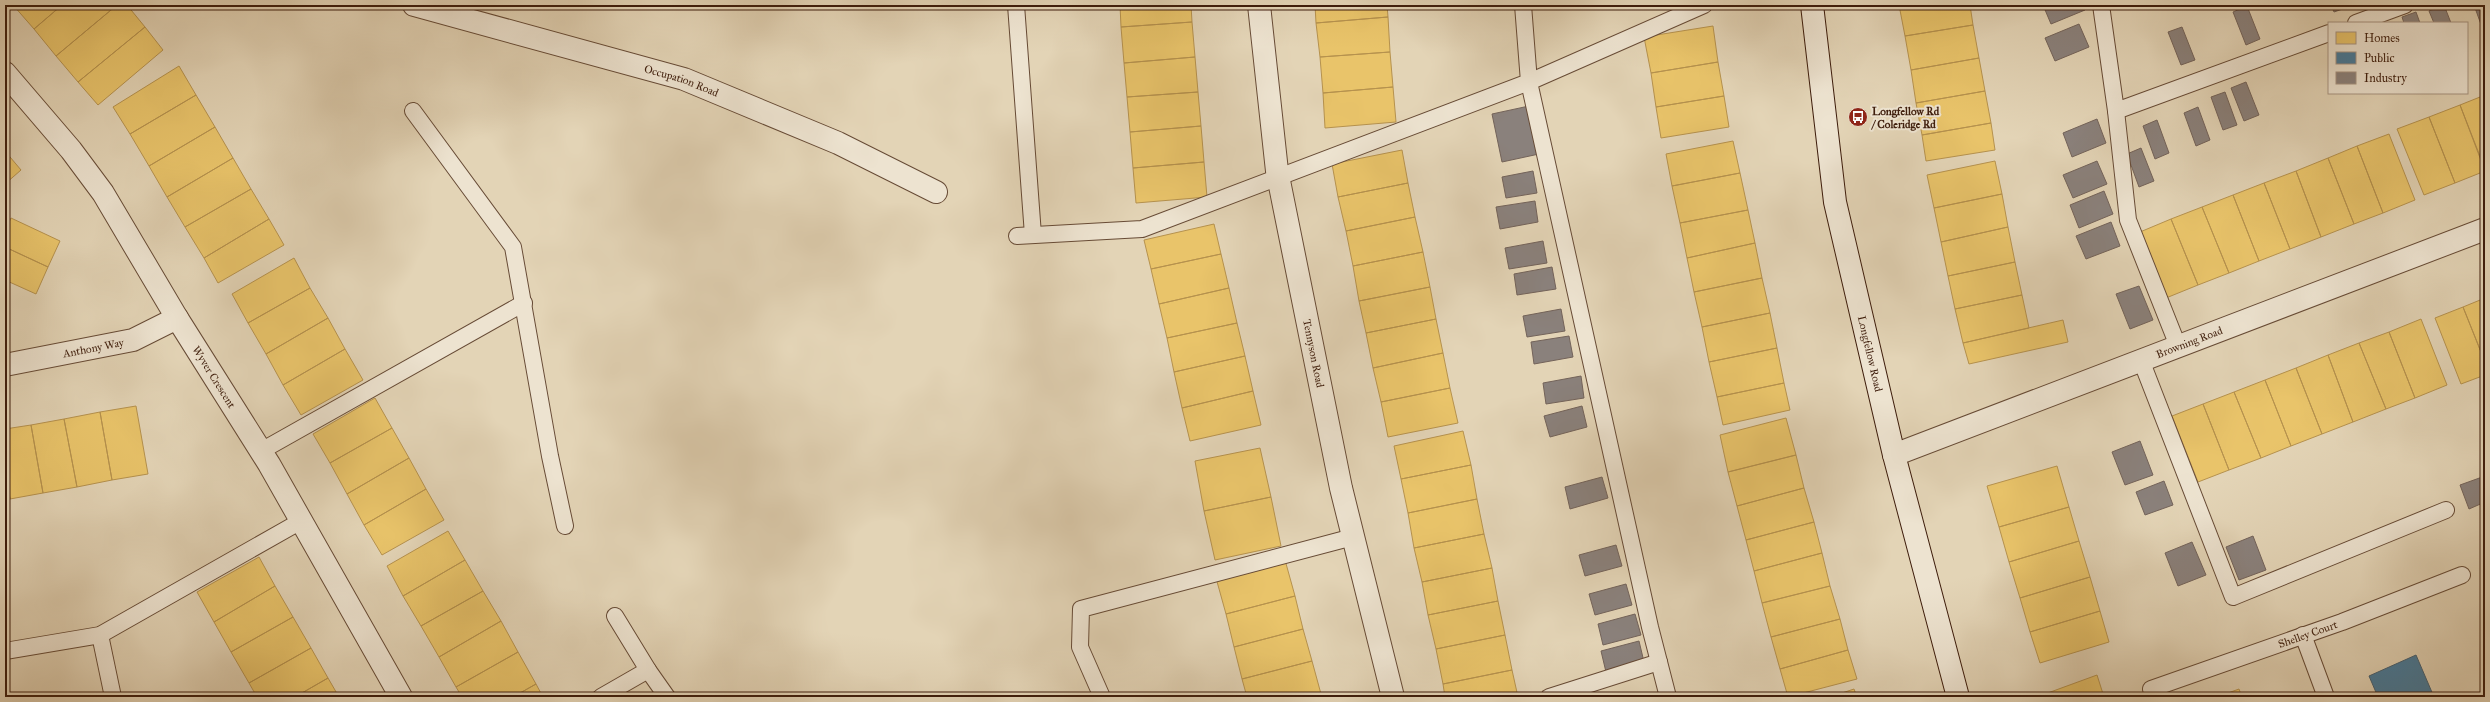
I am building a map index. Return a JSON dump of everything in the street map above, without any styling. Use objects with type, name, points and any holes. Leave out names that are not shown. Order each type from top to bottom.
[{"type":"street","name":"Occupation Road","points":[[414,5],[684,80],[838,143],[936,192]]},
{"type":"street","name":"Tennyson Road","points":[[1259,5],[1278,176],[1340,488],[1393,697]]},
{"type":"street","name":"Longfellow Road","points":[[1812,5],[1835,202],[1894,454],[1958,697]]},
{"type":"street","name":"Wyver Crescent","points":[[5,74],[71,150],[103,193],[177,318],[261,451],[401,697]]},
{"type":"street","name":"Browning Road","points":[[1894,454],[2485,229]]},
{"type":"street","name":"Anthony Way","points":[[5,365],[133,340],[177,318]]},
{"type":"lane","points":[[1016,5],[1033,235]]},
{"type":"lane","points":[[1523,5],[1529,82],[1668,697]]},
{"type":"lane","points":[[1017,236],[1142,229],[1278,176],[1529,82],[1704,5]]},
{"type":"lane","points":[[2101,5],[2116,110],[2128,220],[2178,346]]},
{"type":"lane","points":[[2359,22],[2405,5]]},
{"type":"lane","points":[[2116,110],[2328,33]]},
{"type":"lane","points":[[413,111],[513,247],[550,456],[566,526]]},
{"type":"lane","points":[[261,451],[524,303]]},
{"type":"lane","points":[[2141,360],[2233,597],[2446,510]]},
{"type":"lane","points":[[5,651],[100,635],[301,521]]},
{"type":"lane","points":[[1102,697],[1080,647],[1081,609],[1353,536]]},
{"type":"lane","name":"Shelley Court","points":[[2151,689],[2303,635],[2462,575]]},
{"type":"lane","points":[[615,616],[648,670],[667,697]]},
{"type":"lane","points":[[100,635],[113,697]]},
{"type":"lane","points":[[2303,635],[2326,697]]},
{"type":"lane","points":[[1549,697],[1659,662]]},
{"type":"lane","points":[[601,697],[648,670]]},
{"type":"building: Homes","points":[[13,5],[62,5],[34,29]]},
{"type":"building: Homes","points":[[62,5],[117,5],[56,56],[34,29]]},
{"type":"building: Homes","points":[[117,5],[127,5],[145,27],[78,82],[56,56]]},
{"type":"building: Homes","points":[[1120,5],[1191,5],[1192,22],[1121,27]]},
{"type":"building: Homes","points":[[1315,5],[1387,5],[1388,17],[1316,23]]},
{"type":"building: Homes","points":[[1899,5],[1970,5],[1973,25],[1905,36]]},
{"type":"building: Homes","points":[[1388,17],[1390,52],[1320,57],[1316,23]]},
{"type":"building: Homes","points":[[1192,22],[1195,57],[1124,63],[1121,27]]},
{"type":"building: Homes","points":[[1973,25],[1979,58],[1911,70],[1905,36]]},
{"type":"building: Homes","points":[[1713,26],[1718,62],[1651,73],[1644,37]]},
{"type":"building: Homes","points":[[145,27],[163,50],[98,105],[78,82]]},
{"type":"building: Homes","points":[[1390,52],[1393,87],[1323,93],[1320,57]]},
{"type":"building: Homes","points":[[1195,57],[1198,92],[1127,97],[1124,63]]},
{"type":"building: Homes","points":[[1979,58],[1985,91],[1916,103],[1911,70]]},
{"type":"building: Homes","points":[[1718,62],[1724,96],[1656,107],[1651,73]]},
{"type":"building: Homes","points":[[179,66],[196,95],[130,134],[113,107]]},
{"type":"building: Homes","points":[[1393,87],[1396,122],[1325,128],[1323,93]]},
{"type":"building: Homes","points":[[1985,91],[1991,123],[1922,135],[1916,103]]},
{"type":"building: Homes","points":[[1198,92],[1201,126],[1130,132],[1127,97]]},
{"type":"building: Homes","points":[[196,95],[215,127],[149,166],[130,134]]},
{"type":"building: Homes","points":[[2485,95],[2485,169],[2460,105]]},
{"type":"building: Homes","points":[[1724,96],[1729,127],[1661,138],[1656,107]]},
{"type":"building: Homes","points":[[2460,105],[2485,171],[2455,183],[2429,117]]},
{"type":"building: Homes","points":[[2429,117],[2455,183],[2424,195],[2397,129]]},
{"type":"building: Homes","points":[[1991,123],[1995,150],[1926,161],[1922,135]]},
{"type":"building: Homes","points":[[1201,126],[1204,162],[1133,168],[1130,132]]},
{"type":"building: Homes","points":[[215,127],[233,158],[167,197],[149,166]]},
{"type":"building: Homes","points":[[2389,134],[2415,200],[2383,213],[2357,146]]},
{"type":"building: Homes","points":[[1733,141],[1740,173],[1672,186],[1666,154]]},
{"type":"building: Homes","points":[[2357,146],[2383,213],[2354,224],[2328,158]]},
{"type":"building: Homes","points":[[1402,150],[1408,183],[1338,197],[1332,164]]},
{"type":"building: Homes","points":[[5,151],[21,170],[5,184]]},
{"type":"building: Homes","points":[[233,158],[251,189],[185,227],[167,197]]},
{"type":"building: Homes","points":[[2328,158],[2354,224],[2321,237],[2296,171]]},
{"type":"building: Homes","points":[[1995,161],[2002,194],[1934,208],[1927,175]]},
{"type":"building: Homes","points":[[1204,162],[1207,197],[1136,203],[1133,168]]},
{"type":"building: Homes","points":[[2296,171],[2321,237],[2290,249],[2264,183]]},
{"type":"building: Homes","points":[[1740,173],[1748,210],[1680,223],[1672,186]]},
{"type":"building: Homes","points":[[1408,183],[1415,217],[1346,231],[1338,197]]},
{"type":"building: Homes","points":[[2264,183],[2290,249],[2259,261],[2233,195]]},
{"type":"building: Homes","points":[[251,189],[269,219],[204,258],[185,227]]},
{"type":"building: Homes","points":[[2002,194],[2008,227],[1941,242],[1934,208]]},
{"type":"building: Homes","points":[[2233,195],[2259,261],[2229,273],[2202,207]]},
{"type":"building: Homes","points":[[2202,207],[2229,273],[2198,285],[2171,219]]},
{"type":"building: Homes","points":[[1748,210],[1755,243],[1687,258],[1680,223]]},
{"type":"building: Homes","points":[[1415,217],[1423,252],[1353,266],[1346,231]]},
{"type":"building: Homes","points":[[11,218],[60,241],[48,267],[5,247],[5,231]]},
{"type":"building: Homes","points":[[269,219],[284,245],[218,283],[204,258]]},
{"type":"building: Homes","points":[[2171,219],[2198,285],[2166,298],[2140,232]]},
{"type":"building: Homes","points":[[1214,224],[1221,254],[1151,269],[1144,240]]},
{"type":"building: Homes","points":[[2008,227],[2015,262],[1948,276],[1941,242]]},
{"type":"building: Homes","points":[[1755,243],[1762,278],[1694,292],[1687,258]]},
{"type":"building: Homes","points":[[5,247],[48,267],[36,294],[5,280]]},
{"type":"building: Homes","points":[[1423,252],[1430,287],[1359,301],[1353,266]]},
{"type":"building: Homes","points":[[1221,254],[1229,288],[1159,304],[1151,269]]},
{"type":"building: Homes","points":[[294,258],[310,288],[248,323],[232,294]]},
{"type":"building: Homes","points":[[2015,262],[2022,295],[1955,309],[1948,276]]},
{"type":"building: Homes","points":[[1762,278],[1770,313],[1702,327],[1694,292]]},
{"type":"building: Homes","points":[[1430,287],[1436,319],[1366,333],[1359,301]]},
{"type":"building: Homes","points":[[310,288],[328,318],[266,354],[248,323]]},
{"type":"building: Homes","points":[[1229,288],[1237,323],[1167,338],[1159,304]]},
{"type":"building: Homes","points":[[2022,295],[2029,328],[1963,343],[1955,309]]},
{"type":"building: Homes","points":[[2485,298],[2485,362],[2463,307]]},
{"type":"building: Homes","points":[[2463,307],[2485,362],[2485,375],[2461,384],[2435,318]]},
{"type":"building: Homes","points":[[1770,313],[1777,348],[1709,362],[1702,327]]},
{"type":"building: Homes","points":[[328,318],[345,349],[283,385],[266,354]]},
{"type":"building: Homes","points":[[1436,319],[1443,353],[1373,368],[1366,333]]},
{"type":"building: Homes","points":[[2421,319],[2447,385],[2415,398],[2389,332]]},
{"type":"building: Homes","points":[[2063,320],[2068,342],[1969,364],[1963,343]]},
{"type":"building: Homes","points":[[1237,323],[1245,356],[1174,372],[1167,338]]},
{"type":"building: Homes","points":[[2389,332],[2415,398],[2386,409],[2359,343]]},
{"type":"building: Homes","points":[[2359,343],[2386,409],[2353,422],[2328,355]]},
{"type":"building: Homes","points":[[1777,348],[1784,383],[1717,397],[1709,362]]},
{"type":"building: Homes","points":[[345,349],[363,380],[301,415],[283,385]]},
{"type":"building: Homes","points":[[1443,353],[1450,388],[1381,402],[1373,368]]},
{"type":"building: Homes","points":[[2328,355],[2353,422],[2322,434],[2296,368]]},
{"type":"building: Homes","points":[[1245,356],[1253,391],[1182,408],[1174,372]]},
{"type":"building: Homes","points":[[2296,368],[2322,434],[2291,446],[2265,380]]},
{"type":"building: Homes","points":[[2265,380],[2291,446],[2261,458],[2234,392]]},
{"type":"building: Homes","points":[[1784,383],[1790,410],[1723,425],[1717,397]]},
{"type":"building: Homes","points":[[1450,388],[1458,423],[1388,437],[1381,402]]},
{"type":"building: Homes","points":[[1253,391],[1261,425],[1190,441],[1182,408]]},
{"type":"building: Homes","points":[[2234,392],[2261,458],[2229,470],[2203,404]]},
{"type":"building: Homes","points":[[375,398],[392,428],[330,463],[313,434]]},
{"type":"building: Homes","points":[[2203,404],[2229,470],[2198,482],[2172,416]]},
{"type":"building: Homes","points":[[136,406],[148,474],[112,480],[100,412]]},
{"type":"building: Homes","points":[[100,412],[112,480],[77,487],[64,419]]},
{"type":"building: Homes","points":[[1786,418],[1796,455],[1728,472],[1720,435]]},
{"type":"building: Homes","points":[[64,419],[77,487],[43,493],[31,425]]},
{"type":"building: Homes","points":[[31,425],[43,493],[10,499],[5,471],[5,429]]},
{"type":"building: Homes","points":[[392,428],[409,458],[347,494],[330,463]]},
{"type":"building: Homes","points":[[1463,431],[1471,465],[1401,479],[1394,446]]},
{"type":"building: Homes","points":[[1260,448],[1271,497],[1204,511],[1195,461]]},
{"type":"building: Homes","points":[[1796,455],[1804,488],[1737,506],[1728,472]]},
{"type":"building: Homes","points":[[409,458],[426,489],[364,525],[347,494]]},
{"type":"building: Homes","points":[[1471,465],[1477,499],[1408,513],[1401,479]]},
{"type":"building: Homes","points":[[2057,466],[2069,507],[1999,527],[1987,486]]},
{"type":"building: Homes","points":[[5,471],[10,499],[5,500]]},
{"type":"building: Homes","points":[[1804,488],[1814,522],[1746,540],[1737,506]]},
{"type":"building: Homes","points":[[426,489],[444,520],[382,555],[364,525]]},
{"type":"building: Homes","points":[[1271,497],[1281,546],[1215,560],[1204,511]]},
{"type":"building: Homes","points":[[1477,499],[1484,534],[1414,548],[1408,513]]},
{"type":"building: Homes","points":[[2069,507],[2079,541],[2009,562],[1999,527]]},
{"type":"building: Homes","points":[[1814,522],[1822,553],[1754,571],[1746,540]]},
{"type":"building: Homes","points":[[448,531],[465,560],[403,596],[387,566]]},
{"type":"building: Homes","points":[[1484,534],[1492,568],[1422,582],[1414,548]]},
{"type":"building: Homes","points":[[2079,541],[2090,577],[2020,598],[2009,562]]},
{"type":"building: Homes","points":[[1822,553],[1830,586],[1762,603],[1754,571]]},
{"type":"building: Homes","points":[[259,557],[275,586],[214,622],[197,592]]},
{"type":"building: Homes","points":[[465,560],[483,591],[421,626],[403,596]]},
{"type":"building: Homes","points":[[1285,560],[1295,596],[1226,614],[1216,578]]},
{"type":"building: Homes","points":[[1492,568],[1498,601],[1428,615],[1422,582]]},
{"type":"building: Homes","points":[[2090,577],[2100,611],[2030,632],[2020,598]]},
{"type":"building: Homes","points":[[275,586],[293,617],[231,652],[214,622]]},
{"type":"building: Homes","points":[[1830,586],[1840,619],[1771,637],[1762,603]]},
{"type":"building: Homes","points":[[483,591],[501,621],[439,657],[421,626]]},
{"type":"building: Homes","points":[[1295,596],[1303,629],[1234,647],[1226,614]]},
{"type":"building: Homes","points":[[1498,601],[1505,635],[1436,649],[1428,615]]},
{"type":"building: Homes","points":[[2100,611],[2109,642],[2040,663],[2030,632]]},
{"type":"building: Homes","points":[[293,617],[311,648],[249,683],[231,652]]},
{"type":"building: Homes","points":[[1840,619],[1848,650],[1780,669],[1771,637]]},
{"type":"building: Homes","points":[[501,621],[518,652],[456,687],[439,657]]},
{"type":"building: Homes","points":[[1303,629],[1312,661],[1242,679],[1234,647]]},
{"type":"building: Homes","points":[[1505,635],[1512,670],[1443,684],[1436,649]]},
{"type":"building: Homes","points":[[311,648],[328,678],[295,697],[257,697],[249,683]]},
{"type":"building: Homes","points":[[1848,650],[1857,679],[1788,697],[1780,669]]},
{"type":"building: Homes","points":[[518,652],[536,684],[513,697],[462,697],[456,687]]},
{"type":"building: Homes","points":[[1312,661],[1321,694],[1310,697],[1247,697],[1242,679]]},
{"type":"building: Homes","points":[[1512,670],[1518,697],[1445,697],[1443,684]]},
{"type":"building: Homes","points":[[2097,675],[2104,697],[2046,697],[2045,694]]},
{"type":"building: Homes","points":[[328,678],[339,697],[295,697]]},
{"type":"building: Homes","points":[[536,684],[543,697],[513,697]]},
{"type":"building: Homes","points":[[1854,689],[1857,697],[1830,697]]},
{"type":"building: Homes","points":[[2239,689],[2242,697],[2217,697]]},
{"type":"building: Public","points":[[2416,655],[2434,697],[2378,697],[2369,676]]},
{"type":"building: Industry","points":[[2043,5],[2083,5],[2085,10],[2051,24]]},
{"type":"building: Industry","points":[[2331,5],[2347,5],[2348,7],[2334,12]]},
{"type":"building: Industry","points":[[2444,5],[2451,22],[2434,22],[2429,11]]},
{"type":"building: Industry","points":[[2474,5],[2485,5],[2485,30],[2483,30]]},
{"type":"building: Industry","points":[[2247,6],[2260,39],[2246,45],[2233,12]]},
{"type":"building: Industry","points":[[2416,12],[2420,22],[2404,22],[2402,17]]},
{"type":"building: Industry","points":[[2079,24],[2089,47],[2055,61],[2045,38]]},
{"type":"building: Industry","points":[[2182,27],[2195,60],[2181,65],[2168,32]]},
{"type":"building: Industry","points":[[2246,82],[2259,115],[2244,121],[2231,88]]},
{"type":"building: Industry","points":[[2225,92],[2237,125],[2223,130],[2211,97]]},
{"type":"building: Industry","points":[[1529,106],[1539,154],[1502,162],[1492,114]]},
{"type":"building: Industry","points":[[2198,107],[2210,140],[2196,146],[2184,113]]},
{"type":"building: Industry","points":[[2097,119],[2106,143],[2072,157],[2063,133]]},
{"type":"building: Industry","points":[[2157,120],[2169,153],[2155,159],[2143,126]]},
{"type":"building: Industry","points":[[2141,148],[2154,181],[2139,187],[2127,154]]},
{"type":"building: Industry","points":[[2097,161],[2107,184],[2073,198],[2063,175]]},
{"type":"building: Industry","points":[[1533,171],[1537,193],[1506,198],[1502,177]]},
{"type":"building: Industry","points":[[2104,191],[2113,214],[2079,228],[2070,205]]},
{"type":"building: Industry","points":[[1535,201],[1538,222],[1500,229],[1496,207]]},
{"type":"building: Industry","points":[[2111,222],[2120,246],[2086,259],[2076,236]]},
{"type":"building: Industry","points":[[1543,241],[1547,263],[1509,269],[1505,248]]},
{"type":"building: Industry","points":[[1552,267],[1556,289],[1517,295],[1514,274]]},
{"type":"building: Industry","points":[[2139,286],[2153,320],[2130,329],[2116,294]]},
{"type":"building: Industry","points":[[1561,309],[1565,331],[1527,337],[1523,316]]},
{"type":"building: Industry","points":[[1569,336],[1573,357],[1534,364],[1531,342]]},
{"type":"building: Industry","points":[[1581,376],[1584,398],[1546,404],[1543,383]]},
{"type":"building: Industry","points":[[1582,406],[1587,427],[1550,437],[1544,416]]},
{"type":"building: Industry","points":[[2140,441],[2153,475],[2125,485],[2112,452]]},
{"type":"building: Industry","points":[[2485,476],[2485,502],[2469,509],[2460,485]]},
{"type":"building: Industry","points":[[1602,477],[1608,498],[1570,509],[1565,487]]},
{"type":"building: Industry","points":[[2164,481],[2173,505],[2145,515],[2136,492]]},
{"type":"building: Industry","points":[[2253,536],[2266,570],[2239,580],[2226,547]]},
{"type":"building: Industry","points":[[2192,542],[2206,575],[2178,586],[2165,553]]},
{"type":"building: Industry","points":[[1616,545],[1622,566],[1585,576],[1579,555]]},
{"type":"building: Industry","points":[[1626,584],[1632,605],[1595,615],[1589,594]]},
{"type":"building: Industry","points":[[1635,614],[1641,635],[1603,645],[1598,624]]},
{"type":"building: Industry","points":[[1639,641],[1644,662],[1606,672],[1601,651]]},
{"type":"place","name":"Longfellow Rd / Coleridge Rd","points":[[1858,117]]}]
